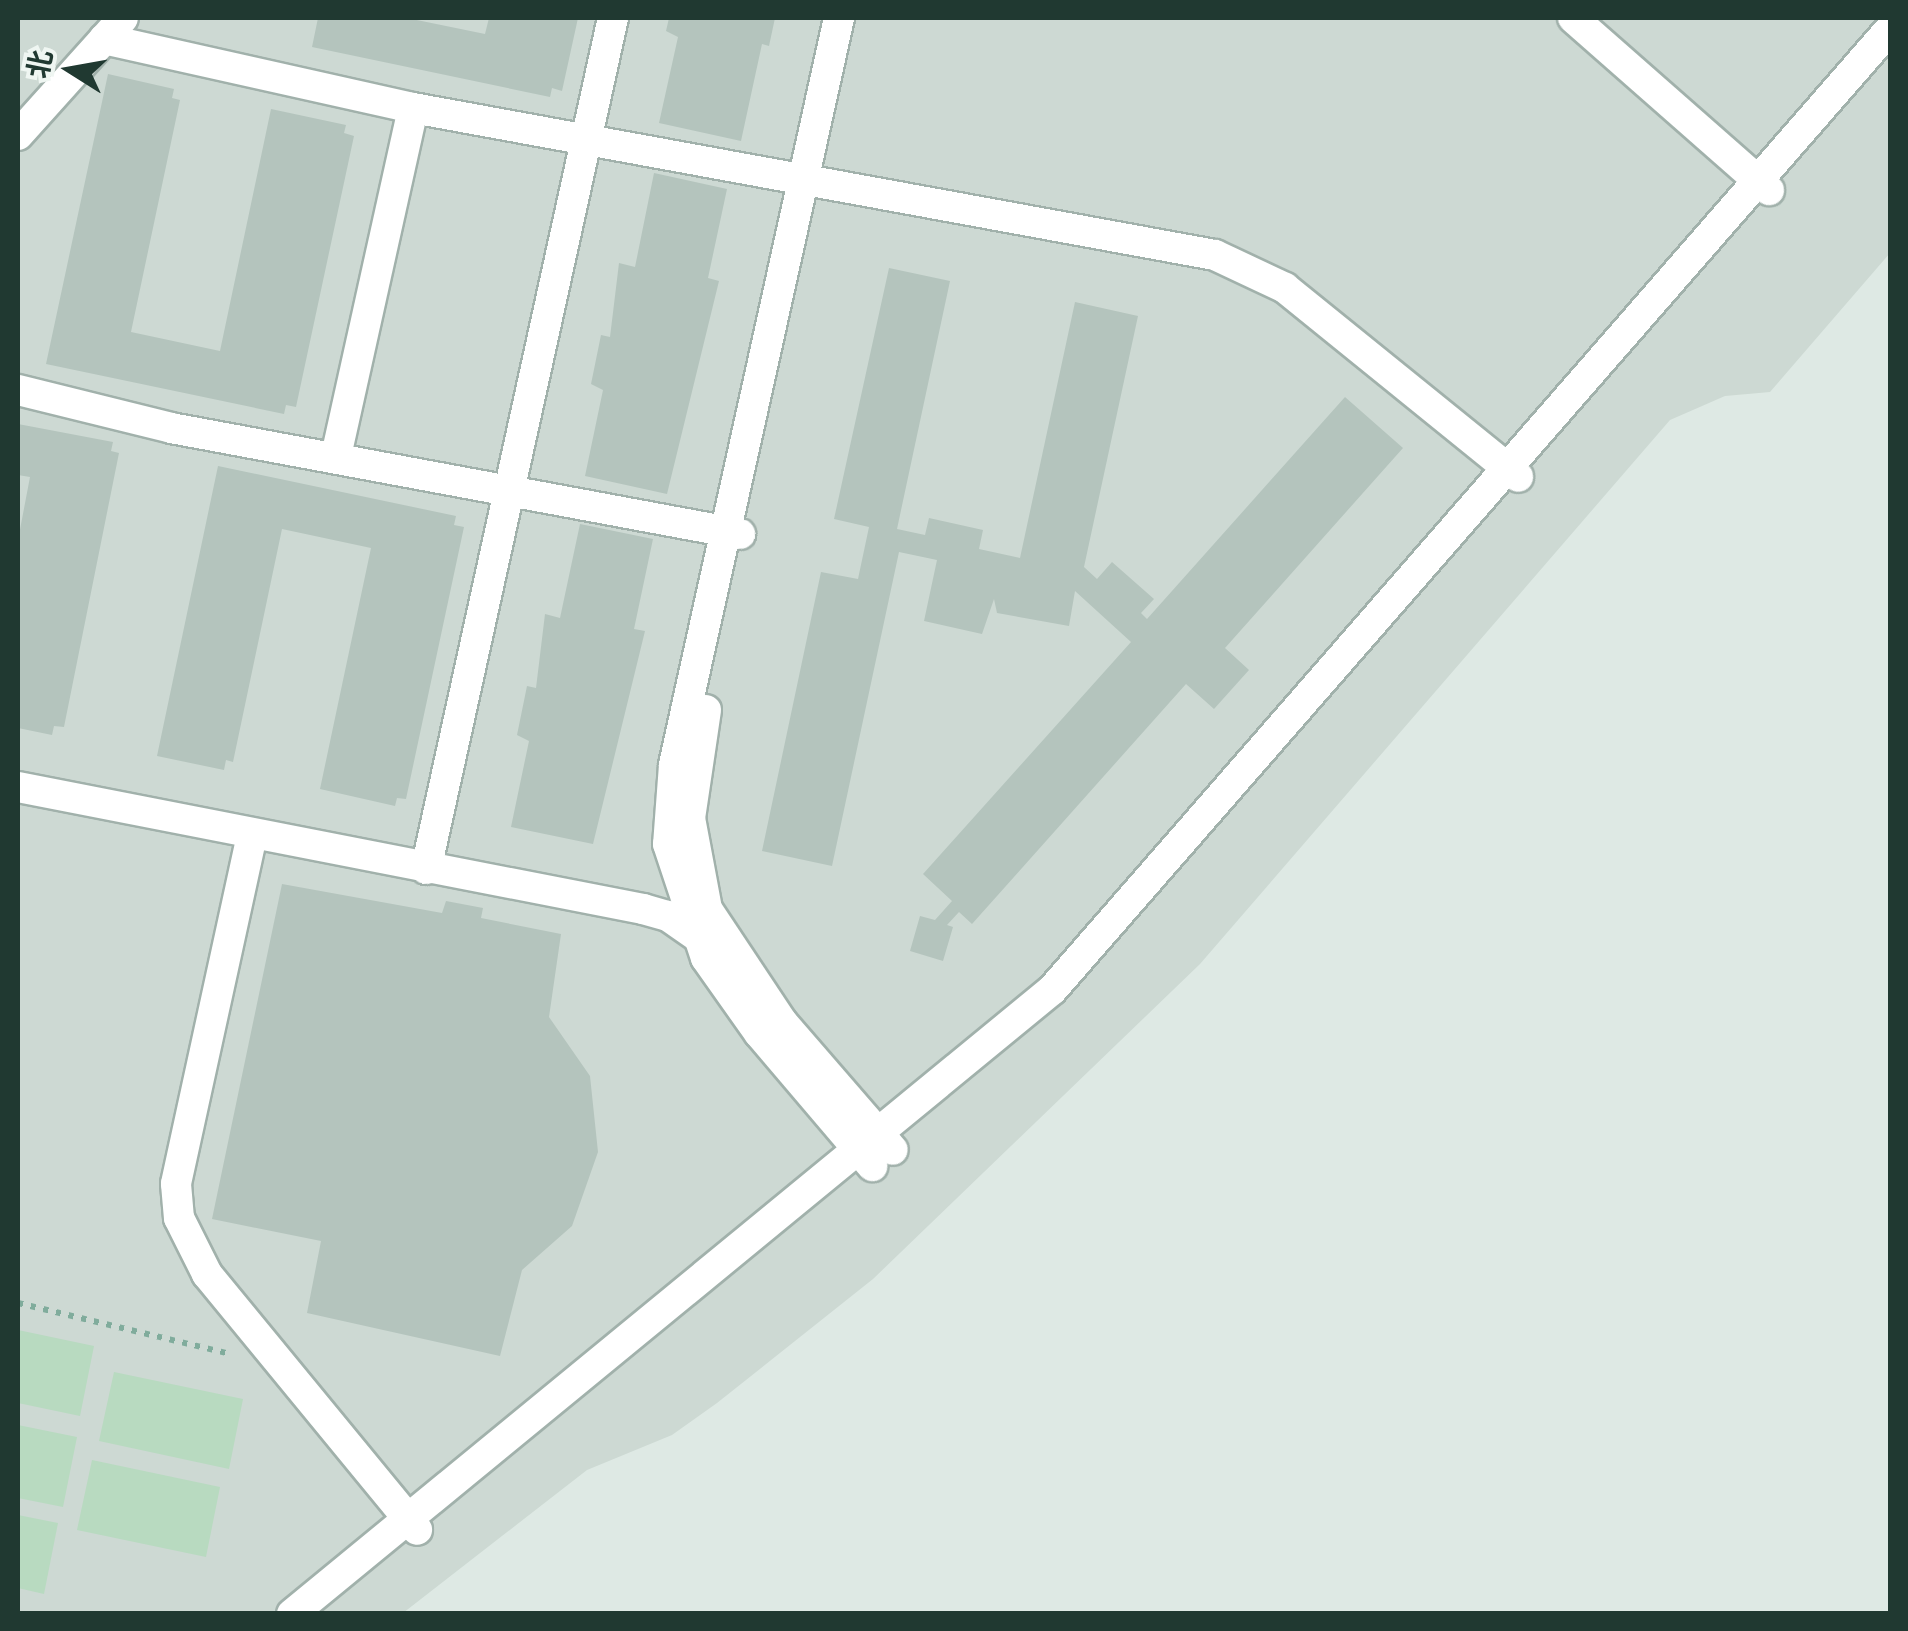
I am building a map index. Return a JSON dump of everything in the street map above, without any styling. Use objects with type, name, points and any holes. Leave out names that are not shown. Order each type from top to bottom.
[{"type":"lane","points":[[426,869],[613,18]]},
{"type":"lane","points":[[839,18],[812,177],[668,815],[668,844],[695,935],[724,986],[876,1152]]},
{"type":"lane","points":[[812,177],[858,18]]},
{"type":"lane","points":[[1573,18],[1770,176]]},
{"type":"lane","points":[[1601,18],[1770,176]]},
{"type":"lane","points":[[18,134],[114,28],[413,108],[812,177],[1240,263],[1284,288],[1512,473]]},
{"type":"lane","points":[[314,1614],[413,1526],[876,1152],[1081,980],[1770,176],[1890,29]]},
{"type":"lane","points":[[1770,176],[1890,55]]},
{"type":"lane","points":[[336,456],[413,108]]},
{"type":"lane","points":[[18,390],[171,428],[733,533]]},
{"type":"lane","points":[[733,533],[696,767],[690,818],[694,863],[707,909],[746,974],[876,1152]]},
{"type":"lane","points":[[18,787],[642,909],[668,916],[695,935]]},
{"type":"lane","points":[[252,835],[176,1184],[179,1218],[191,1249],[286,1373],[413,1526]]},
{"type":"lane","points":[[292,1614],[413,1526]]},
{"type":"path","points":[[18,1303],[178,1338],[286,1373]]},
{"type":"shaded area","points":[[18,18],[1890,18],[1890,253],[1770,392],[1725,396],[1670,420],[1200,964],[873,1279],[717,1403],[672,1435],[587,1470],[403,1613],[18,1613]]},
{"type":"green space","points":[[18,1330],[94,1346],[80,1416],[18,1403]]},
{"type":"green space","points":[[114,1372],[243,1399],[229,1469],[99,1441]]},
{"type":"green space","points":[[18,1425],[77,1437],[63,1507],[18,1498]]},
{"type":"green space","points":[[92,1460],[220,1487],[206,1557],[77,1530]]},
{"type":"green space","points":[[18,1515],[58,1523],[44,1594],[18,1588]]},
{"type":"building","points":[[318,18],[407,18],[485,34],[489,18],[578,18],[562,91],[552,88],[550,97],[312,47]]},
{"type":"building","points":[[669,18],[775,18],[769,46],[762,44],[741,141],[659,123],[678,37],[666,31]]},
{"type":"building","points":[[108,74],[174,89],[172,98],[180,100],[131,332],[220,351],[271,109],[346,125],[344,133],[354,136],[296,407],[286,405],[284,414],[46,364]]},
{"type":"building","points":[[654,173],[727,189],[708,278],[719,281],[667,494],[585,476],[603,390],[591,384],[601,335],[610,337],[619,263],[635,267]]},
{"type":"building","points":[[889,268],[950,281],[897,529],[925,535],[929,518],[983,530],[979,549],[1020,558],[1075,302],[1138,316],[1084,567],[1097,579],[1112,562],[1154,599],[1141,613],[1147,619],[1345,397],[1403,448],[1225,648],[1249,670],[1214,709],[1186,684],[972,924],[959,912],[947,925],[953,927],[943,961],[910,951],[920,916],[935,920],[952,901],[923,874],[1131,642],[1075,591],[1069,626],[997,613],[994,599],[982,634],[924,621],[937,560],[899,552],[832,866],[762,851],[821,572],[858,579],[869,527],[834,519]]},
{"type":"building","points":[[18,424],[113,442],[111,451],[119,453],[64,727],[54,726],[52,735],[18,728],[18,540],[30,477],[18,475]]},
{"type":"building","points":[[218,466],[456,516],[454,525],[464,527],[406,799],[397,798],[395,806],[320,789],[371,548],[282,529],[233,762],[226,760],[224,770],[157,756]]},
{"type":"building","points":[[580,524],[653,539],[634,629],[645,631],[593,844],[511,827],[529,741],[517,735],[527,686],[536,688],[545,614],[560,618]]},
{"type":"building","points":[[282,884],[442,913],[446,901],[483,908],[481,918],[561,934],[549,1017],[590,1076],[598,1152],[572,1226],[522,1270],[500,1356],[307,1313],[321,1241],[212,1219]]}]
